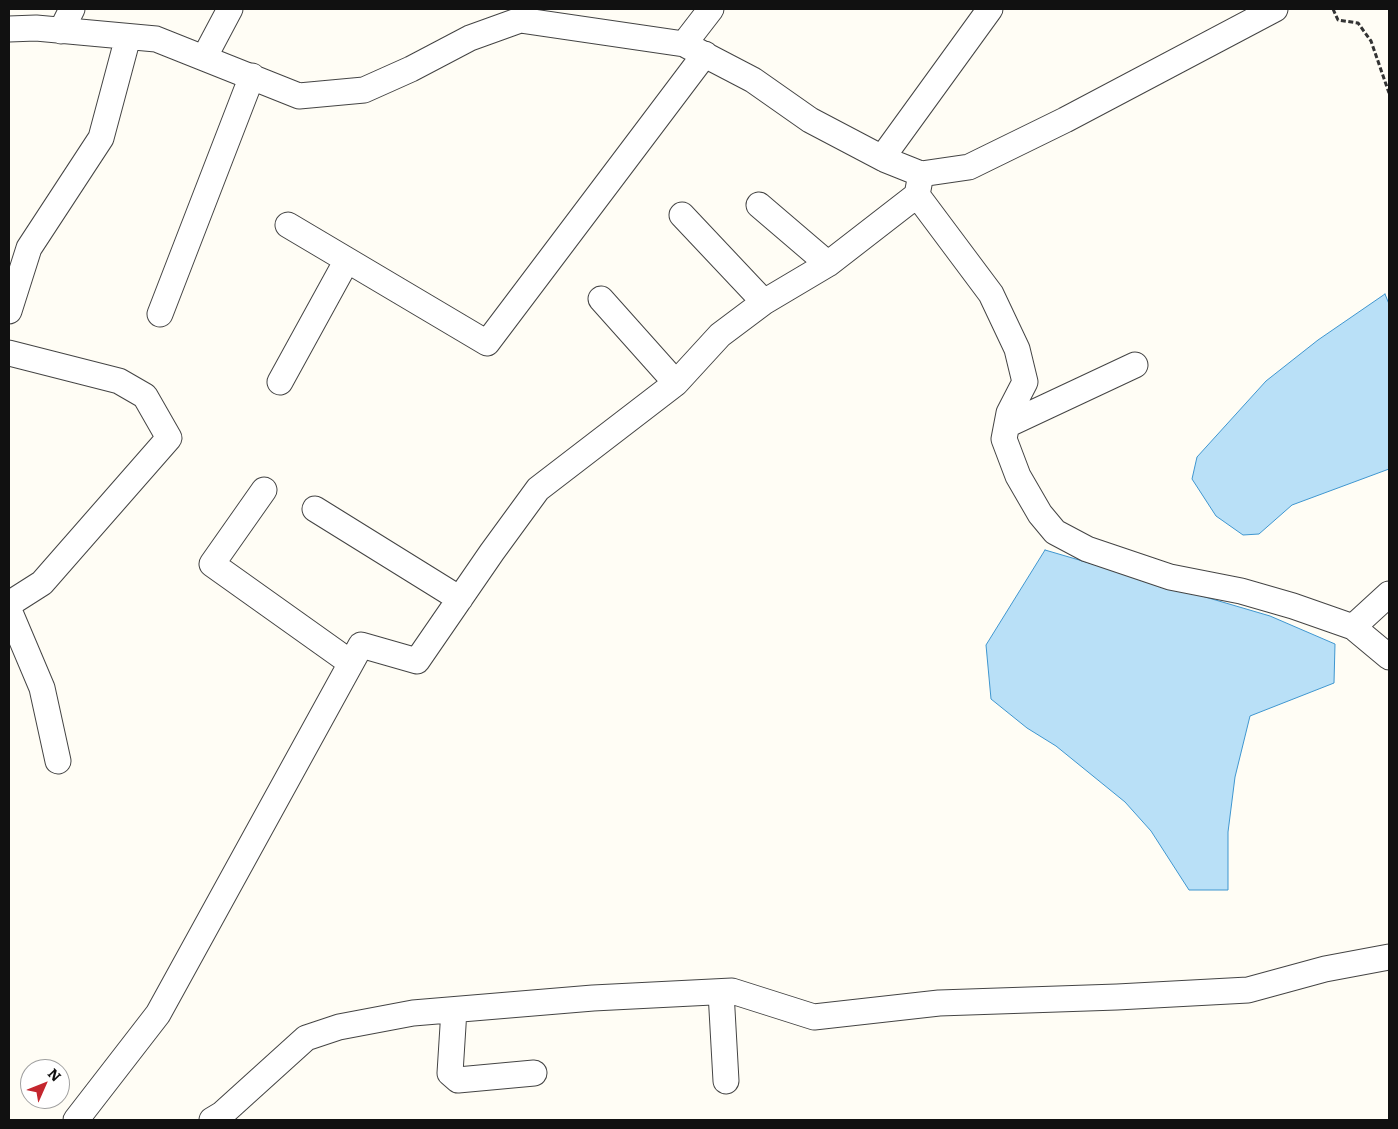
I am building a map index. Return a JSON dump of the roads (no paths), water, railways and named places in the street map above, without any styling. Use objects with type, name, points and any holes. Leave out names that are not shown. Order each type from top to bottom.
[{"type":"street","points":[[61,31],[72,9]]},
{"type":"street","points":[[204,58],[230,9]]},
{"type":"street","points":[[288,225],[487,343],[694,49],[711,9]]},
{"type":"street","points":[[882,158],[990,9]]},
{"type":"street","points":[[76,1120],[158,1014],[361,645],[418,661],[492,552],[538,489],[676,383],[720,335],[764,302],[828,264],[919,185],[969,167],[1065,120],[1275,9]]},
{"type":"street","points":[[9,30],[36,28],[156,39],[299,96],[364,90],[411,69],[470,38],[524,15],[694,49],[753,80],[810,120],[882,158],[919,185],[990,294],[1017,349],[1025,382],[1009,414],[1004,439],[1018,476],[1040,514],[1055,532],[1087,549],[1170,577],[1241,591],[1294,606],[1353,627],[1389,657]]},
{"type":"street","points":[[9,311],[29,248],[101,138],[128,37]]},
{"type":"street","points":[[160,314],[252,76]]},
{"type":"street","points":[[759,205],[828,264]]},
{"type":"street","points":[[682,215],[764,302]]},
{"type":"street","points":[[280,382],[347,260]]},
{"type":"street","points":[[601,299],[676,383]]},
{"type":"street","points":[[9,353],[119,381],[145,396],[169,438],[42,583],[9,604]]},
{"type":"street","points":[[1007,425],[1135,365]]},
{"type":"street","points":[[264,490],[212,564],[351,663]]},
{"type":"street","points":[[315,509],[460,599]]},
{"type":"street","points":[[1353,627],[1389,594]]},
{"type":"street","points":[[9,610],[42,688],[58,761]]},
{"type":"street","points":[[212,1120],[222,1114],[306,1038],[340,1027],[413,1013],[593,998],[732,991],[814,1017],[939,1003],[1248,990],[1325,969],[1389,957]]},
{"type":"street","points":[[721,992],[726,1081]]},
{"type":"street","points":[[454,1010],[450,1073],[458,1080],[534,1073]]},
{"type":"water","points":[[1385,294],[1389,304],[1389,469],[1292,505],[1259,534],[1243,535],[1216,516],[1192,479],[1197,457],[1266,381],[1318,340]]},
{"type":"water","points":[[1045,550],[1270,616],[1335,644],[1334,683],[1250,716],[1235,777],[1228,832],[1228,890],[1189,890],[1151,831],[1125,802],[1056,746],[1027,728],[991,699],[986,645]]}]
